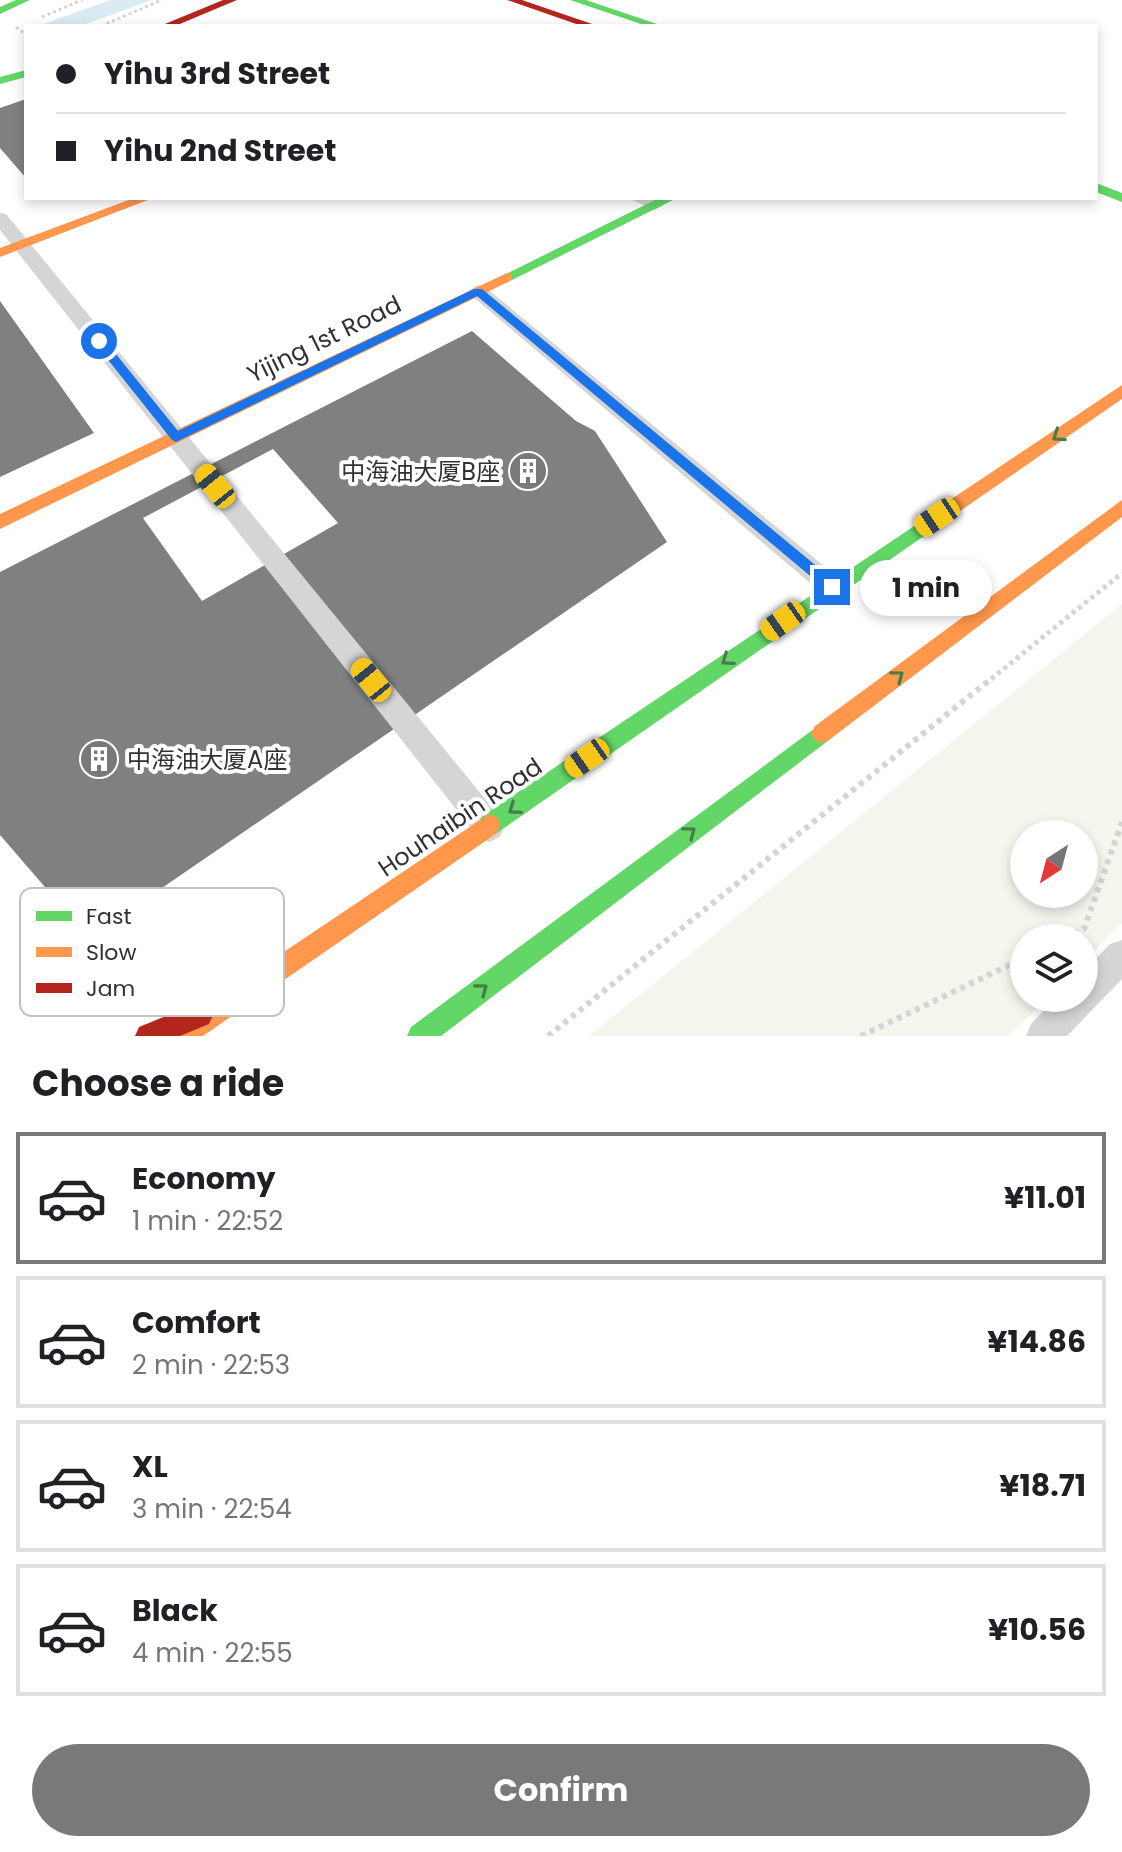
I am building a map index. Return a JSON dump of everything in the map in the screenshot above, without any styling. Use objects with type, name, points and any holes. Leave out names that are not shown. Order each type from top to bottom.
[{"type":"main road","points":[[0,11],[25,0]]},
{"type":"main road","points":[[181,24],[232,0]]},
{"type":"main road","points":[[512,0],[587,24]]},
{"type":"main road","points":[[575,0],[652,24]]},
{"type":"main road","points":[[527,24],[547,11]]},
{"type":"main road","points":[[0,81],[24,74]]},
{"type":"main road","points":[[1098,187],[1122,196]]},
{"type":"main road","points":[[11,249],[141,200]]},
{"type":"main road","name":"Yijing 1st Road","points":[[0,522],[478,291],[654,200]]},
{"type":"main road","name":"Houhaibin Road","points":[[284,966],[832,587],[1122,391]]},
{"type":"main road","points":[[420,1036],[1122,507]]},
{"type":"main road","points":[[148,1036],[198,1016]]},
{"type":"main road","name":"Houhaibin Road","points":[[181,1036],[211,1016]]},
{"type":"street","points":[[0,218],[11,249],[176,437],[489,827]]},
{"type":"street","points":[[478,291],[832,587]]},
{"type":"street","points":[[1098,980],[1122,956]]},
{"type":"street","points":[[1043,1036],[1066,1012]]},
{"type":"path","points":[[106,24],[162,0]]},
{"type":"path","points":[[548,1036],[1122,573]]},
{"type":"path","points":[[1086,924],[1122,822]]},
{"type":"path","points":[[861,1036],[1010,965]]},
{"type":"shaded area","points":[[110,0],[152,0],[86,24],[44,24]]},
{"type":"shaded area","points":[[1122,604],[1122,923],[1098,947],[1098,924],[1010,924],[1010,1012],[1033,1012],[1009,1036],[589,1036]]},
{"type":"building","points":[[24,100],[24,176],[0,148],[0,108]]},
{"type":"building","points":[[0,301],[94,433],[0,477]]},
{"type":"building","points":[[472,331],[576,421],[595,431],[667,542],[162,888],[46,888],[0,835],[0,572]],"holes":[[[273,449],[338,523],[202,601],[143,518]]]},
{"type":"traffic: fast","points":[[0,11],[25,0]]},
{"type":"traffic: fast","points":[[575,0],[652,24]]},
{"type":"traffic: fast","points":[[0,81],[24,74]]},
{"type":"traffic: fast","points":[[1098,188],[1122,198]]},
{"type":"traffic: fast","points":[[507,277],[666,200]]},
{"type":"traffic: fast","points":[[489,825],[941,515]]},
{"type":"traffic: fast","points":[[420,1036],[822,733]]},
{"type":"traffic: slow","points":[[0,253],[141,200]]},
{"type":"traffic: slow","points":[[0,522],[507,277]]},
{"type":"traffic: slow","points":[[941,515],[1122,391]]},
{"type":"traffic: slow","points":[[822,733],[1122,507]]},
{"type":"traffic: slow","points":[[284,965],[489,825]]},
{"type":"traffic: slow","points":[[181,1036],[210,1016]]},
{"type":"traffic: jam","points":[[170,24],[232,0]]},
{"type":"traffic: jam","points":[[512,0],[587,24]]},
{"type":"traffic: jam","points":[[148,1036],[198,1016]]},
{"type":"place","name":"中海油大厦B座","points":[[528,471]]},
{"type":"place","name":"中海油大厦A座","points":[[99,759]]},
{"type":"route","points":[[99,341],[176,437],[478,291],[832,587]]}]
